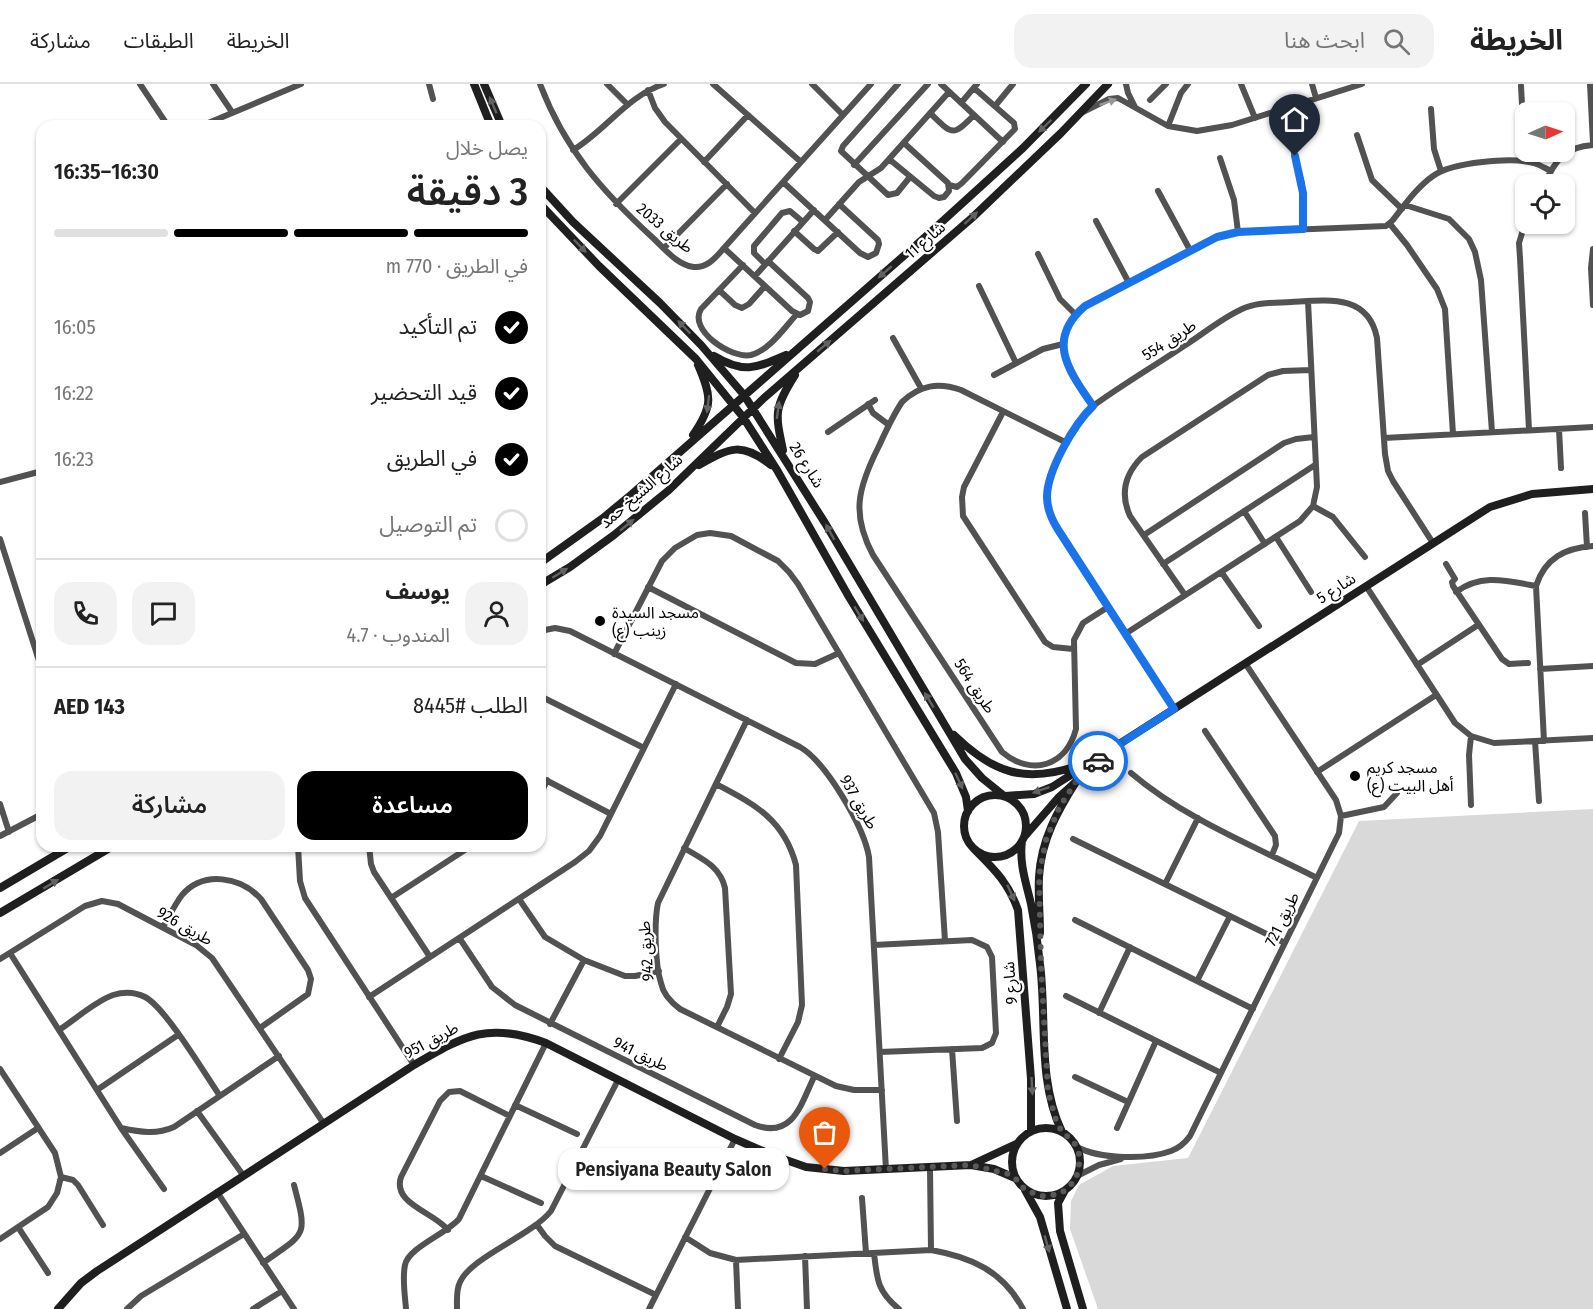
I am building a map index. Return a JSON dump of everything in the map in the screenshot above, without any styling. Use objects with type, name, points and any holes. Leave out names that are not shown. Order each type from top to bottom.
[{"type":"main road","points":[[474,84],[489,120]]},
{"type":"main road","points":[[484,84],[499,120]]},
{"type":"main road","name":"شارع 11","points":[[753,408],[937,250],[1011,181],[1108,84]]},
{"type":"main road","name":"شارع 11","points":[[744,395],[998,170],[1082,86]]},
{"type":"main road","name":"شارع 26","points":[[546,193],[573,222],[660,303],[744,395],[786,459],[944,725],[973,769],[1004,796]]},
{"type":"main road","name":"شارع 26","points":[[546,210],[599,266],[696,359],[743,417],[777,470],[849,597],[956,773],[966,797],[968,812]]},
{"type":"main road","points":[[707,352],[729,365],[744,368],[758,367],[794,351]]},
{"type":"main road","points":[[686,446],[705,417],[709,404],[707,386],[696,359]]},
{"type":"main road","points":[[786,459],[777,423],[778,406],[800,366]]},
{"type":"main road","name":"شارع الشيخ حمد","points":[[546,559],[603,518],[744,395]]},
{"type":"main road","name":"شارع الشيخ حمد","points":[[546,581],[614,535],[669,490],[753,408]]},
{"type":"main road","points":[[688,471],[721,453],[739,449],[751,451],[777,470]]},
{"type":"main road","name":"شارع 5","points":[[1004,796],[1043,791],[1490,507],[1512,498],[1532,494],[1593,489]]},
{"type":"main road","points":[[944,725],[985,761],[1013,774],[1035,775],[1059,772],[1091,760]]},
{"type":"main road","name":"شارع 5","points":[[1023,839],[1049,807],[1109,751]]},
{"type":"main road","points":[[1041,966],[1039,876],[1041,856],[1052,824],[1077,780]]},
{"type":"main road","points":[[986,796],[1004,796],[1014,800],[1025,817],[1027,827],[1023,839],[1017,848],[1000,856],[982,854],[969,842],[964,827],[968,812],[972,805],[986,796]]},
{"type":"main road","name":"شارع 9","points":[[1023,839],[1022,871],[1030,901],[1041,966],[1048,1092],[1062,1132]]},
{"type":"main road","name":"شارع 9","points":[[974,849],[1003,878],[1018,910],[1031,1079],[1031,1130]]},
{"type":"main road","points":[[0,888],[61,852]]},
{"type":"main road","points":[[0,913],[103,852]]},
{"type":"main road","name":"طريق 951","points":[[58,1309],[69,1295],[97,1271],[414,1065],[447,1046],[475,1034],[502,1033],[528,1036],[546,1043],[735,1139],[806,1167],[844,1171],[971,1165],[994,1169],[1015,1178]]},
{"type":"main road","points":[[1067,1309],[1040,1217],[1025,1190],[1015,1178],[1011,1161],[1016,1144],[1022,1136],[1031,1130],[1047,1127],[1071,1138],[1077,1147],[1080,1161],[1077,1176],[1058,1203],[1058,1213],[1060,1231],[1083,1309]]},
{"type":"main road","name":"طريق 951","points":[[971,1165],[1016,1144]]},
{"type":"main road","points":[[1025,1190],[1033,1194],[1051,1196],[1067,1189]]},
{"type":"street","points":[[140,84],[164,120]]},
{"type":"street","points":[[213,84],[232,112]]},
{"type":"street","points":[[214,120],[289,86],[301,84]]},
{"type":"street","points":[[429,84],[433,99]]},
{"type":"street","name":"طريق 2033","points":[[540,84],[559,126],[593,178],[616,204],[677,261],[696,267],[711,262],[871,84]]},
{"type":"street","points":[[607,84],[628,105]]},
{"type":"street","points":[[573,150],[603,129],[648,90],[664,84]]},
{"type":"street","points":[[713,84],[801,162]]},
{"type":"street","points":[[812,84],[843,115]]},
{"type":"street","points":[[898,84],[842,147],[842,153],[891,195],[897,193],[910,177]]},
{"type":"street","points":[[994,106],[1013,84]]},
{"type":"street","points":[[1126,84],[1136,107]]},
{"type":"street","points":[[1149,100],[1166,84]]},
{"type":"street","points":[[1168,126],[1181,93],[1188,84]]},
{"type":"street","points":[[1241,84],[1255,118]]},
{"type":"street","points":[[1312,84],[1316,99]]},
{"type":"street","points":[[1080,113],[1113,98],[1122,99],[1168,126],[1182,130],[1205,130],[1255,118],[1362,84]]},
{"type":"street","points":[[1549,174],[1556,162],[1572,149],[1593,144],[1590,84]]},
{"type":"street","points":[[854,165],[923,86]]},
{"type":"street","points":[[904,143],[949,185],[954,187],[960,185],[1014,130],[1015,125],[976,86],[961,103]]},
{"type":"street","points":[[1521,86],[1522,102]]},
{"type":"street","points":[[825,220],[859,182],[877,172],[904,143],[930,113],[946,87],[1003,142]]},
{"type":"street","points":[[648,90],[660,115],[755,213]]},
{"type":"street","points":[[1431,109],[1434,148],[1441,171]]},
{"type":"street","points":[[930,113],[947,129],[956,131],[961,129],[974,115]]},
{"type":"street","points":[[704,162],[748,115]]},
{"type":"street","points":[[1357,135],[1372,180],[1403,207],[1449,219],[1460,228],[1475,252],[1481,280],[1492,432]]},
{"type":"street","points":[[1290,137],[1302,184],[1303,229]]},
{"type":"street","points":[[616,204],[681,139]]},
{"type":"street","points":[[1220,158],[1234,200],[1238,232]]},
{"type":"street","points":[[889,159],[934,196],[939,198],[948,193],[949,185]]},
{"type":"street","points":[[1093,406],[1067,366],[1063,344],[1066,331],[1085,306],[1217,237],[1238,232],[1383,226],[1390,224],[1426,181],[1441,171],[1468,164],[1515,162]]},
{"type":"street","points":[[1530,162],[1551,171]]},
{"type":"street","points":[[783,182],[864,256],[873,256],[879,249],[878,240],[839,204]]},
{"type":"street","points":[[664,248],[727,184]]},
{"type":"street","points":[[1158,191],[1190,250]]},
{"type":"street","points":[[755,276],[814,210]]},
{"type":"street","points":[[724,248],[797,314],[804,314],[808,311],[810,302],[808,298],[756,256],[754,246],[782,213],[790,211],[803,222]]},
{"type":"street","points":[[1095,221],[1129,283]]},
{"type":"street","points":[[1390,224],[1437,289],[1445,309],[1453,434]]},
{"type":"street","points":[[794,231],[818,251],[838,232]]},
{"type":"street","points":[[1522,234],[1519,243],[1529,430]]},
{"type":"street","points":[[1593,249],[1591,267],[1593,305]]},
{"type":"street","points":[[1038,254],[1060,299],[1076,315]]},
{"type":"street","points":[[743,265],[699,312],[698,323],[723,348],[734,354],[745,355],[762,350],[797,314]]},
{"type":"street","points":[[719,290],[735,305],[742,308],[749,304],[765,286]]},
{"type":"street","points":[[979,286],[1016,363]]},
{"type":"street","name":"طريق 554","points":[[1174,709],[1057,528],[1048,508],[1048,486],[1067,443],[1082,418],[1093,406],[1242,309],[1261,303],[1329,300],[1347,303],[1357,307],[1365,314],[1376,330],[1388,471],[1433,543]]},
{"type":"street","points":[[1125,634],[1300,521],[1313,506],[1317,487],[1308,301]]},
{"type":"street","points":[[893,338],[921,388],[934,385],[948,386],[1067,443]]},
{"type":"street","points":[[993,375],[1049,346],[1063,344]]},
{"type":"street","points":[[1185,595],[1130,516],[1125,498],[1126,480],[1142,457],[1268,375],[1283,371],[1311,370]]},
{"type":"street","name":"طريق 564","points":[[921,388],[902,402],[866,472],[861,486],[859,515],[866,543],[1002,752],[1012,760],[1023,765],[1035,766],[1058,759],[1067,751],[1076,729],[1073,649],[1077,631],[1083,623],[1108,607]]},
{"type":"street","points":[[828,432],[874,400]]},
{"type":"street","points":[[868,404],[873,413],[889,426]]},
{"type":"street","points":[[1003,412],[964,487],[963,516],[1045,642],[1053,647],[1073,649]]},
{"type":"street","points":[[1384,438],[1593,427]]},
{"type":"street","points":[[1559,429],[1561,468]]},
{"type":"street","points":[[1143,535],[1284,444],[1296,439],[1314,437]]},
{"type":"street","points":[[1163,564],[1316,465]]},
{"type":"street","points":[[0,482],[36,473]]},
{"type":"street","points":[[1313,506],[1333,517],[1365,557]]},
{"type":"street","points":[[1244,511],[1265,544]]},
{"type":"street","points":[[1544,741],[1536,586],[1545,566],[1553,558],[1573,548],[1590,546],[1585,513]]},
{"type":"street","points":[[614,654],[662,561],[675,548],[697,535],[717,533],[730,536],[772,557],[789,572],[934,813],[938,832],[945,941]]},
{"type":"street","points":[[1276,537],[1311,592]]},
{"type":"street","points":[[0,539],[36,651]]},
{"type":"street","points":[[1446,564],[1454,578],[1452,584],[1456,592],[1504,661],[1509,664],[1528,663]]},
{"type":"street","points":[[1222,573],[1259,626]]},
{"type":"street","points":[[1456,592],[1472,582],[1489,579],[1536,586]]},
{"type":"street","points":[[1366,586],[1455,723],[1471,736],[1494,743],[1593,738]]},
{"type":"street","points":[[648,587],[796,663],[815,664],[838,653]]},
{"type":"street","points":[[1417,665],[1478,625]]},
{"type":"street","name":"طريق 937","points":[[546,629],[566,630],[676,684],[812,754],[824,769],[858,824],[869,856],[886,1170]]},
{"type":"street","points":[[1245,663],[1336,800],[1341,816],[1384,807],[1397,793]]},
{"type":"street","points":[[1540,669],[1593,666]]},
{"type":"street","points":[[369,997],[582,857],[595,844],[676,684]]},
{"type":"street","points":[[1317,772],[1436,695]]},
{"type":"street","points":[[546,699],[644,748]]},
{"type":"street","name":"طريق 942","points":[[747,720],[661,896],[657,910],[659,971],[663,990],[675,1005],[814,1077],[848,1089],[882,1090]]},
{"type":"street","points":[[1205,731],[1275,836],[1276,845],[1272,855]]},
{"type":"street","points":[[1471,736],[1469,755],[1471,805]]},
{"type":"street","points":[[1535,741],[1539,801]]},
{"type":"street","points":[[1131,773],[1155,794],[1317,878]]},
{"type":"street","points":[[547,780],[611,814]]},
{"type":"street","points":[[716,784],[754,804],[764,812],[789,846],[796,865],[802,1005],[798,1022],[779,1059]]},
{"type":"street","points":[[0,804],[9,832]]},
{"type":"street","name":"طريق 721","points":[[1077,1147],[1095,1155],[1130,1156],[1170,1152],[1185,1143],[1339,833],[1341,816]]},
{"type":"street","points":[[0,836],[36,817]]},
{"type":"street","points":[[1165,884],[1198,818]]},
{"type":"street","points":[[1073,839],[1285,943]]},
{"type":"street","points":[[684,848],[715,867],[722,877],[725,888],[731,987],[727,1007],[717,1027]]},
{"type":"street","points":[[298,852],[300,881],[305,898],[414,1065]]},
{"type":"street","points":[[370,852],[374,872],[430,957]]},
{"type":"street","points":[[391,898],[462,852]]},
{"type":"street","points":[[163,927],[182,895],[195,884],[208,879],[228,880],[253,890],[308,970],[311,979],[308,994],[260,1028]]},
{"type":"street","points":[[519,899],[545,937],[584,960],[625,976],[659,971]]},
{"type":"street","name":"طريق 926","points":[[0,959],[85,906],[93,903],[118,904],[196,945],[212,958],[324,1124]]},
{"type":"street","points":[[1197,981],[1230,916]]},
{"type":"street","points":[[1075,920],[1252,1009]]},
{"type":"street","name":"طريق 941","points":[[460,939],[486,979],[499,994],[514,1005],[763,1128],[780,1127],[794,1118],[814,1077]]},
{"type":"street","points":[[874,945],[945,941],[978,942],[987,947],[992,957],[996,1033],[994,1040],[987,1047],[880,1052]]},
{"type":"street","points":[[1099,1013],[1130,947]]},
{"type":"street","points":[[10,953],[121,1128],[164,1189]]},
{"type":"street","points":[[550,1024],[584,960]]},
{"type":"street","points":[[59,1030],[104,999],[124,993],[135,993],[146,997],[178,1035],[220,1096]]},
{"type":"street","points":[[1066,996],[1221,1073]]},
{"type":"street","points":[[97,1090],[178,1035]]},
{"type":"street","points":[[1117,1128],[1156,1041]]},
{"type":"street","points":[[406,1309],[404,1268],[406,1260],[414,1251],[448,1230],[459,1219],[546,1043]]},
{"type":"street","points":[[952,1049],[957,1121]]},
{"type":"street","points":[[121,1128],[147,1133],[174,1127],[279,1056]]},
{"type":"street","points":[[0,1070],[55,1154],[61,1177],[57,1193],[48,1208],[0,1239]]},
{"type":"street","points":[[1075,1077],[1128,1102]]},
{"type":"street","points":[[457,1309],[457,1288],[466,1273],[537,1225],[555,1206],[618,1080]]},
{"type":"street","points":[[448,1230],[436,1218],[404,1198],[399,1186],[401,1177],[440,1101],[449,1092],[460,1091],[510,1116]]},
{"type":"street","points":[[515,1105],[577,1134]]},
{"type":"street","points":[[197,1111],[243,1175]]},
{"type":"street","points":[[0,1154],[38,1128]]},
{"type":"street","points":[[650,1309],[735,1139]]},
{"type":"street","name":"طريق 721","points":[[1077,1176],[1099,1165],[1130,1156]]},
{"type":"street","points":[[930,1168],[930,1250]]},
{"type":"street","points":[[481,1176],[542,1203]]},
{"type":"street","points":[[61,1177],[74,1180],[103,1225]]},
{"type":"street","points":[[263,1263],[293,1242],[301,1232],[303,1220],[294,1185]]},
{"type":"street","points":[[218,1192],[294,1309]]},
{"type":"street","points":[[862,1198],[866,1253]]},
{"type":"street","points":[[537,1225],[555,1246],[656,1295]]},
{"type":"street","points":[[18,1227],[48,1273]]},
{"type":"street","points":[[127,1309],[141,1296],[244,1234]]},
{"type":"street","points":[[685,1237],[710,1253],[736,1260],[930,1250],[957,1254],[991,1272],[1012,1290],[1023,1309]]},
{"type":"street","points":[[874,1253],[878,1284],[888,1300],[899,1309]]},
{"type":"street","points":[[805,1256],[807,1309]]},
{"type":"street","points":[[736,1260],[738,1309]]},
{"type":"street","points":[[254,1309],[282,1291]]},
{"type":"shaded area","points":[[1593,809],[1593,1309],[1098,1309],[1070,1229],[1071,1201],[1079,1185],[1113,1166],[1188,1158],[1359,821]]},
{"type":"way so far","points":[[825,1169],[844,1171],[971,1165],[1008,1174],[1015,1178],[1025,1190],[1042,1196],[1059,1194],[1075,1180],[1080,1161],[1077,1147],[1071,1138],[1062,1132],[1048,1092],[1039,876],[1041,856],[1059,808],[1077,780],[1098,761]]},
{"type":"place","name":"مسجد السيدة زينب (ع)","points":[[600,621]]},
{"type":"place","name":"مسجد كريم أهل البيت (ع)","points":[[1355,776]]},
{"type":"place","name":"Pensiyana Beauty Salon","points":[[825,1169]]},
{"type":"route","points":[[1098,761],[1109,751],[1174,709],[1057,528],[1048,508],[1048,486],[1052,475],[1067,443],[1082,418],[1093,406],[1067,366],[1064,356],[1064,337],[1072,320],[1085,306],[1217,237],[1238,232],[1303,229],[1303,193],[1295,156]]}]
